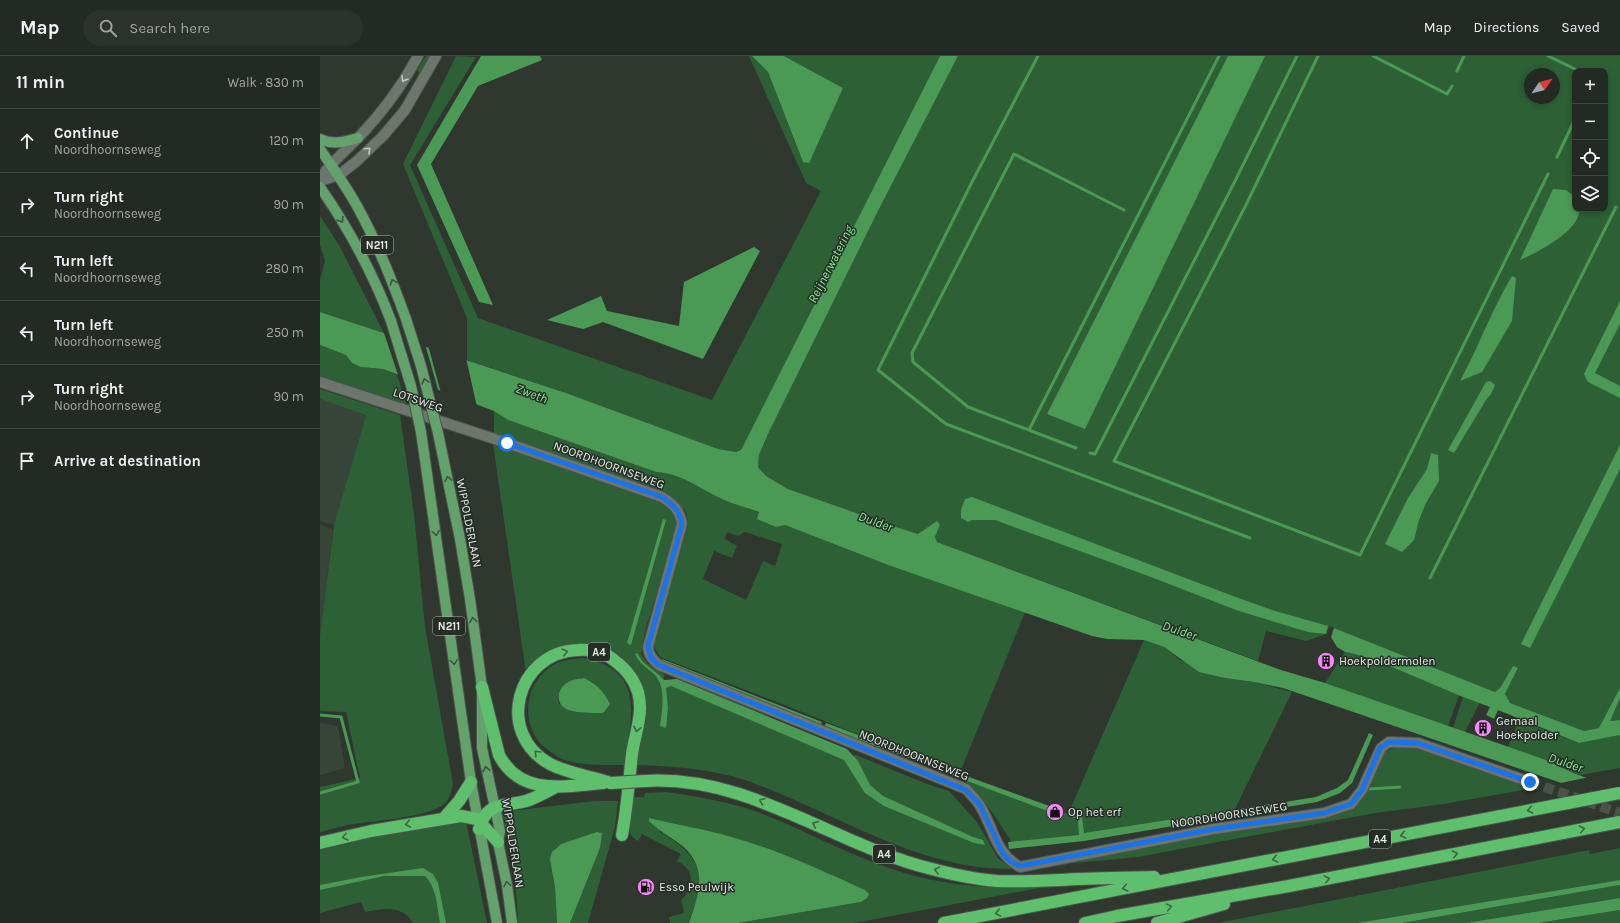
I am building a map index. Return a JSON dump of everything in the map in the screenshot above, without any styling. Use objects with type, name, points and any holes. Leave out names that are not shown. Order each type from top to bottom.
[{"type":"highway","name":"A4","points":[[611,783],[564,770],[550,764],[534,750],[526,740],[521,729],[518,711],[522,688],[540,663],[555,654],[569,650],[585,649],[604,654],[612,658],[624,668],[635,683],[640,703],[640,718],[632,753],[627,806],[622,835]]},
{"type":"highway","name":"A4","points":[[482,687],[496,746],[503,762],[509,769],[525,781],[540,786],[555,787],[645,781],[689,783],[739,793],[776,807],[874,850],[916,865],[995,881],[1191,875]]},
{"type":"highway","points":[[445,817],[459,801],[471,782]]},
{"type":"highway","name":"A4","points":[[494,807],[507,803],[528,800],[555,787]]},
{"type":"highway","name":"A4","points":[[944,923],[1620,793]]},
{"type":"highway","points":[[479,823],[494,807]]},
{"type":"highway","points":[[320,843],[370,831],[445,817],[461,816],[479,823],[498,842]]},
{"type":"highway","points":[[1085,923],[1289,886],[1620,822]]},
{"type":"highway","points":[[1157,923],[1289,886]]},
{"type":"main road","points":[[320,139],[326,142],[339,143],[358,138]]},
{"type":"main road","name":"WIPPOLDERLAAN","points":[[320,149],[339,175],[376,242],[406,319],[423,373],[438,433],[466,578],[482,687],[482,748],[500,831],[498,842],[507,885],[512,923]]},
{"type":"main road","name":"N211","points":[[320,187],[358,247],[374,279],[391,321],[411,386],[421,432],[471,782],[497,923]]},
{"type":"street","points":[[320,178],[330,164],[358,138],[390,102],[418,56]]},
{"type":"street","points":[[320,181],[339,175],[357,161],[394,123],[417,91],[436,56]]},
{"type":"street","name":"LOTSWEG","points":[[320,382],[507,443]]},
{"type":"street","name":"NOORDHOORNSEWEG","points":[[507,443],[662,497],[673,505],[680,514],[682,524],[648,646],[651,658],[659,665],[966,790],[980,805],[1003,854],[1010,861],[1020,866],[1214,829],[1324,813],[1351,804],[1362,790],[1380,748],[1389,742],[1418,743],[1530,782]]},
{"type":"shaded area","points":[[426,56],[430,56],[420,73],[417,70]]},
{"type":"shaded area","points":[[456,56],[476,57],[410,165],[478,318],[712,400],[821,191],[806,183],[749,56],[752,56],[768,72],[803,162],[843,88],[784,56],[940,56],[741,450],[735,452],[718,449],[566,393],[467,360],[467,318],[403,164]]},
{"type":"shaded area","points":[[958,56],[1620,56],[1620,720],[1610,721],[1599,728],[1584,731],[1510,703],[1505,694],[1518,669],[1513,666],[1500,688],[1495,692],[1329,626],[1326,634],[1306,641],[1266,631],[1258,661],[937,542],[935,537],[940,525],[918,534],[788,489],[766,476],[758,467],[759,455],[879,209]]},
{"type":"shaded area","points":[[320,216],[339,245],[384,333],[320,312],[320,280],[325,261],[320,245]]},
{"type":"shaded area","points":[[320,345],[346,355],[352,363],[361,367],[383,369],[397,375],[407,406],[320,376]]},
{"type":"shaded area","points":[[320,389],[400,415],[414,514],[425,627],[453,784],[448,800],[436,809],[425,813],[347,825],[320,832],[320,787],[360,778],[346,712],[320,711],[320,635],[334,525],[366,415],[320,399]]},
{"type":"shaded area","points":[[320,399],[366,415],[334,525],[320,521]]},
{"type":"shaded area","points":[[494,411],[508,420],[656,472],[670,473],[698,485],[719,497],[760,513],[776,527],[785,525],[888,565],[1025,612],[959,775],[660,657],[654,647],[655,634],[688,526],[687,514],[684,509],[675,502],[494,433]],"holes":[[[727,532],[738,536],[745,532],[782,544],[775,566],[763,561],[746,600],[703,579],[714,551],[732,558],[737,546],[725,539]]]},
{"type":"shaded area","points":[[493,444],[538,457],[662,502],[673,513],[676,520],[675,535],[645,631],[641,654],[648,664],[665,673],[662,684],[671,685],[846,757],[856,755],[927,784],[949,791],[977,822],[998,858],[1012,869],[977,867],[942,860],[876,836],[778,793],[732,776],[692,769],[637,765],[641,740],[642,688],[584,645],[526,673]]},
{"type":"shaded area","points":[[320,525],[333,529],[320,635]]},
{"type":"shaded area","points":[[1144,640],[1164,647],[1180,660],[1225,678],[1254,682],[1292,692],[1233,813],[1174,824],[1013,844],[989,808],[959,775],[1068,814]]},
{"type":"shaded area","points":[[1345,652],[1380,662],[1459,695],[1448,727],[1325,683]]},
{"type":"shaded area","points":[[583,658],[603,664],[617,673],[626,685],[630,698],[631,714],[624,765],[590,764],[564,760],[541,744],[530,725],[528,704],[535,684],[541,675],[557,663],[565,660]],"holes":[[[584,678],[593,682],[559,704],[559,692],[568,682]]]},
{"type":"shaded area","points":[[1463,697],[1480,702],[1465,732],[1453,728]]},
{"type":"shaded area","points":[[1519,720],[1579,743],[1620,735],[1620,768],[1580,775],[1561,768],[1549,761],[1508,747]]},
{"type":"shaded area","points":[[320,723],[338,726],[345,768],[320,775]]},
{"type":"shaded area","points":[[1414,746],[1540,787],[1444,804],[1375,813],[1138,857],[1012,869],[1016,864],[1333,808],[1361,797],[1381,754],[1396,747]]},
{"type":"shaded area","points":[[666,792],[709,799],[752,810],[783,822],[859,857],[916,876],[956,884],[976,886],[1039,888],[855,923],[738,923],[861,902],[733,837],[675,825],[659,831],[685,850],[693,859],[698,869],[699,880],[695,906],[689,923],[670,923],[669,917],[684,913],[681,900],[690,886],[690,874],[686,867],[677,861],[681,854],[642,834],[638,841],[630,833],[629,828],[629,815],[633,797],[644,797],[645,793]]},
{"type":"shaded area","points":[[595,801],[618,801],[615,827],[588,923],[570,923],[600,848],[600,832],[562,844],[555,848],[553,877],[557,923],[518,923],[515,881],[502,812]]},
{"type":"shaded area","points":[[464,821],[467,826],[487,923],[413,923],[404,913],[392,909],[365,912],[361,902],[320,913],[320,846],[361,837]]},
{"type":"shaded area","points":[[1620,848],[1620,880],[1357,923],[1218,923],[1589,850],[1590,854]]},
{"type":"shaded area","points":[[1620,885],[1620,898],[1466,923],[1402,923]]},
{"type":"shaded area","points":[[1620,910],[1620,923],[1538,923]]},
{"type":"water","points":[[481,56],[540,56],[542,60],[478,86],[431,164],[493,305],[479,302],[417,165]]},
{"type":"water","points":[[752,56],[784,56],[843,88],[809,163],[803,162],[768,72]]},
{"type":"water","points":[[940,56],[958,56],[879,209],[768,434],[759,455],[758,467],[766,476],[788,489],[918,534],[937,521],[940,525],[935,537],[937,542],[1281,670],[1325,683],[1549,761],[1557,766],[1620,789],[1620,803],[1283,688],[1199,672],[1164,647],[1144,640],[1107,639],[1092,636],[888,565],[785,525],[776,527],[757,519],[759,512],[733,504],[674,475],[656,472],[508,420],[494,411],[383,369],[361,367],[352,363],[346,355],[320,345],[320,312],[566,393],[718,449],[736,452],[741,450]]},
{"type":"water","points":[[1228,56],[1265,56],[1085,429],[1047,414]]},
{"type":"water","points":[[1553,189],[1566,190],[1572,194],[1572,212],[1579,212],[1578,217],[1573,225],[1557,240],[1520,260]]},
{"type":"water","points":[[754,247],[760,251],[703,359],[603,322],[583,329],[547,320],[601,296],[607,311],[679,326],[684,282]]},
{"type":"water","points":[[1512,276],[1516,278],[1512,321],[1482,372],[1460,381],[1498,301]]},
{"type":"water","points":[[1620,301],[1620,324],[1595,373],[1620,386],[1620,398],[1588,382],[1584,374]]},
{"type":"water","points":[[1490,381],[1495,385],[1491,394],[1454,453],[1448,450],[1486,382]]},
{"type":"water","points":[[1620,445],[1620,469],[1530,648],[1521,644]]},
{"type":"water","points":[[1431,453],[1438,455],[1439,481],[1426,503],[1419,520],[1414,540],[1402,552],[1385,544],[1408,498],[1427,469]]},
{"type":"water","points":[[972,497],[1233,596],[1272,610],[1328,626],[1326,634],[1308,632],[1236,610],[995,520],[972,520],[968,522],[961,518],[961,510],[965,499]]},
{"type":"water","points":[[663,519],[666,520],[631,645],[627,643]]},
{"type":"water","points":[[1334,628],[1495,692],[1500,688],[1513,666],[1518,668],[1505,694],[1510,703],[1584,731],[1599,728],[1620,688],[1620,698],[1610,721],[1620,720],[1620,735],[1579,743],[1498,710],[1494,719],[1486,715],[1490,707],[1380,662],[1345,652],[1337,647],[1331,637]]},
{"type":"water","points":[[637,653],[643,662],[664,680],[677,679],[847,749],[858,761],[870,785],[883,796],[973,837],[983,840],[985,845],[974,843],[884,806],[865,793],[844,760],[671,686],[666,688],[668,708],[666,728],[660,726],[663,699],[661,685],[654,674],[639,660],[635,654]]},
{"type":"water","points":[[662,659],[822,722],[820,726],[661,662]]},
{"type":"water","points":[[584,678],[589,680],[603,692],[608,700],[610,704],[603,713],[569,710],[563,707],[559,701],[561,688],[566,683]]},
{"type":"water","points":[[826,723],[923,759],[922,763],[824,727]]},
{"type":"water","points":[[1369,733],[1373,735],[1352,783],[1340,793],[1317,802],[1084,841],[1009,849],[1008,842],[1079,835],[1078,819],[1071,817],[1072,813],[1082,817],[1084,833],[1316,797],[1337,788],[1348,780]]},
{"type":"water","points":[[947,769],[1055,808],[1053,813],[946,773]]},
{"type":"water","points":[[649,818],[722,834],[749,842],[800,861],[865,890],[869,894],[867,898],[861,902],[738,923],[689,923],[698,890],[698,869],[694,860],[687,851],[649,821]]},
{"type":"water","points":[[597,832],[602,833],[600,848],[570,923],[557,923],[555,887],[550,859],[552,852],[561,844]]},
{"type":"water","points":[[423,868],[433,874],[438,883],[446,923],[440,923],[434,892],[425,876],[384,876],[320,890],[320,885],[361,877]]},
{"type":"water","points":[[1620,880],[1620,885],[1402,923],[1357,923]]},
{"type":"water","points":[[1620,898],[1620,910],[1538,923],[1466,923]]},
{"type":"pier","points":[[383,330],[425,344],[439,393],[399,378]]},
{"type":"pier","points":[[428,345],[466,358],[477,407],[441,393]]},
{"type":"pier","points":[[1590,777],[1620,787],[1620,805],[1556,784]]},
{"type":"waterway","points":[[1038,56],[972,182],[878,370],[946,424],[1250,538]]},
{"type":"waterway","points":[[1029,430],[1219,56]]},
{"type":"waterway","points":[[1090,453],[1095,454],[1233,185],[1297,56]]},
{"type":"waterway","points":[[1318,56],[1246,205],[1114,461],[1360,555],[1548,174]]},
{"type":"waterway","points":[[1373,56],[1447,94],[1452,86]]},
{"type":"waterway","points":[[1457,71],[1464,56]]},
{"type":"waterway","points":[[1548,56],[1573,68]]},
{"type":"waterway","points":[[1557,157],[1572,125]]},
{"type":"waterway","points":[[1076,448],[968,407],[913,362],[912,353],[1014,154],[1124,210]]},
{"type":"waterway","points":[[1430,578],[1616,207]]},
{"type":"waterway","points":[[320,715],[341,717],[358,782],[320,793]]},
{"type":"waterway","points":[[1369,789],[1400,787]]},
{"type":"tunnel","points":[[1530,782],[1620,813]]},
{"type":"place","name":"Hoekpoldermolen","points":[[1326,661]]},
{"type":"place","name":"Gemaal Hoekpolder","points":[[1483,728]]},
{"type":"place","name":"Op het erf","points":[[1055,812]]},
{"type":"place","name":"Esso Peulwijk","points":[[646,887]]},
{"type":"route","points":[[507,443],[662,497],[673,505],[680,514],[682,524],[648,646],[648,651],[651,658],[659,665],[966,790],[980,805],[1003,854],[1010,861],[1020,866],[1214,829],[1324,813],[1351,804],[1362,790],[1380,748],[1389,742],[1418,743],[1530,782]]},
{"type":"water label","name":"Reijnerwatering","points":[[830,264]]},
{"type":"water label","name":"Zweth","points":[[532,393]]},
{"type":"water label","name":"Dulder","points":[[876,521]]},
{"type":"water label","name":"Dulder","points":[[1180,630]]},
{"type":"water label","name":"Dulder","points":[[1566,762]]}]
